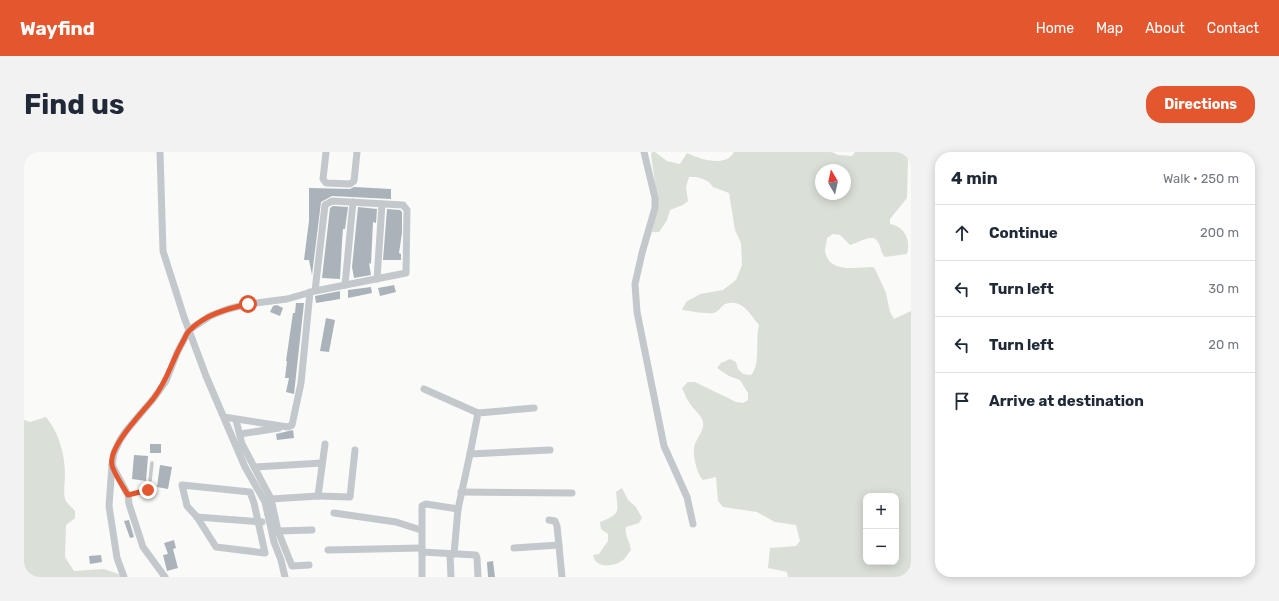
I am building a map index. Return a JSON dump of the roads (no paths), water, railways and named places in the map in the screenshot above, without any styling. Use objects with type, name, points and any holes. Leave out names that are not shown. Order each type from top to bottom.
[{"type":"street","points":[[160,152],[163,251],[206,376],[245,467],[265,502],[285,577]]},
{"type":"street","points":[[326,152],[324,182],[350,184],[354,181],[356,152]]},
{"type":"street","points":[[644,152],[655,198],[655,208],[635,284],[637,312],[664,446],[687,498],[693,524]]},
{"type":"street","points":[[124,577],[117,558],[109,506],[114,453],[126,431],[154,398],[166,381],[177,353],[189,330],[210,316],[228,309],[248,304],[287,299],[313,291],[377,280],[407,272],[407,210],[403,205],[332,201],[325,205],[313,291],[301,383],[292,424],[288,427],[240,434]]},
{"type":"street","points":[[345,285],[353,202]]},
{"type":"street","points":[[377,280],[382,204]]},
{"type":"street","points":[[424,389],[478,413],[506,412],[534,408]]},
{"type":"street","points":[[451,577],[452,554],[458,509],[478,413]]},
{"type":"street","points":[[224,417],[288,427]]},
{"type":"street","points":[[236,420],[242,444],[271,499],[278,531],[292,566],[309,565]]},
{"type":"street","points":[[318,496],[325,444]]},
{"type":"street","points":[[271,499],[318,496],[350,497],[355,450]]},
{"type":"street","points":[[470,454],[550,450]]},
{"type":"street","points":[[255,467],[322,463]]},
{"type":"street","points":[[112,465],[128,495],[129,504],[143,546],[165,577]]},
{"type":"street","points":[[182,486],[250,492],[258,522],[265,553],[216,547],[197,517],[188,506],[182,486]]},
{"type":"street","points":[[461,492],[572,493]]},
{"type":"street","points":[[422,577],[421,508],[423,504],[458,509]]},
{"type":"street","points":[[334,513],[396,522],[421,530]]},
{"type":"street","points":[[197,517],[258,522],[269,521]]},
{"type":"street","points":[[549,520],[555,521],[562,577]]},
{"type":"street","points":[[278,531],[312,530]]},
{"type":"street","points":[[514,548],[559,545]]},
{"type":"street","points":[[328,550],[422,550],[452,554],[472,554],[477,556],[478,577]]},
{"type":"lane","points":[[128,495],[148,490],[152,463]]}]
